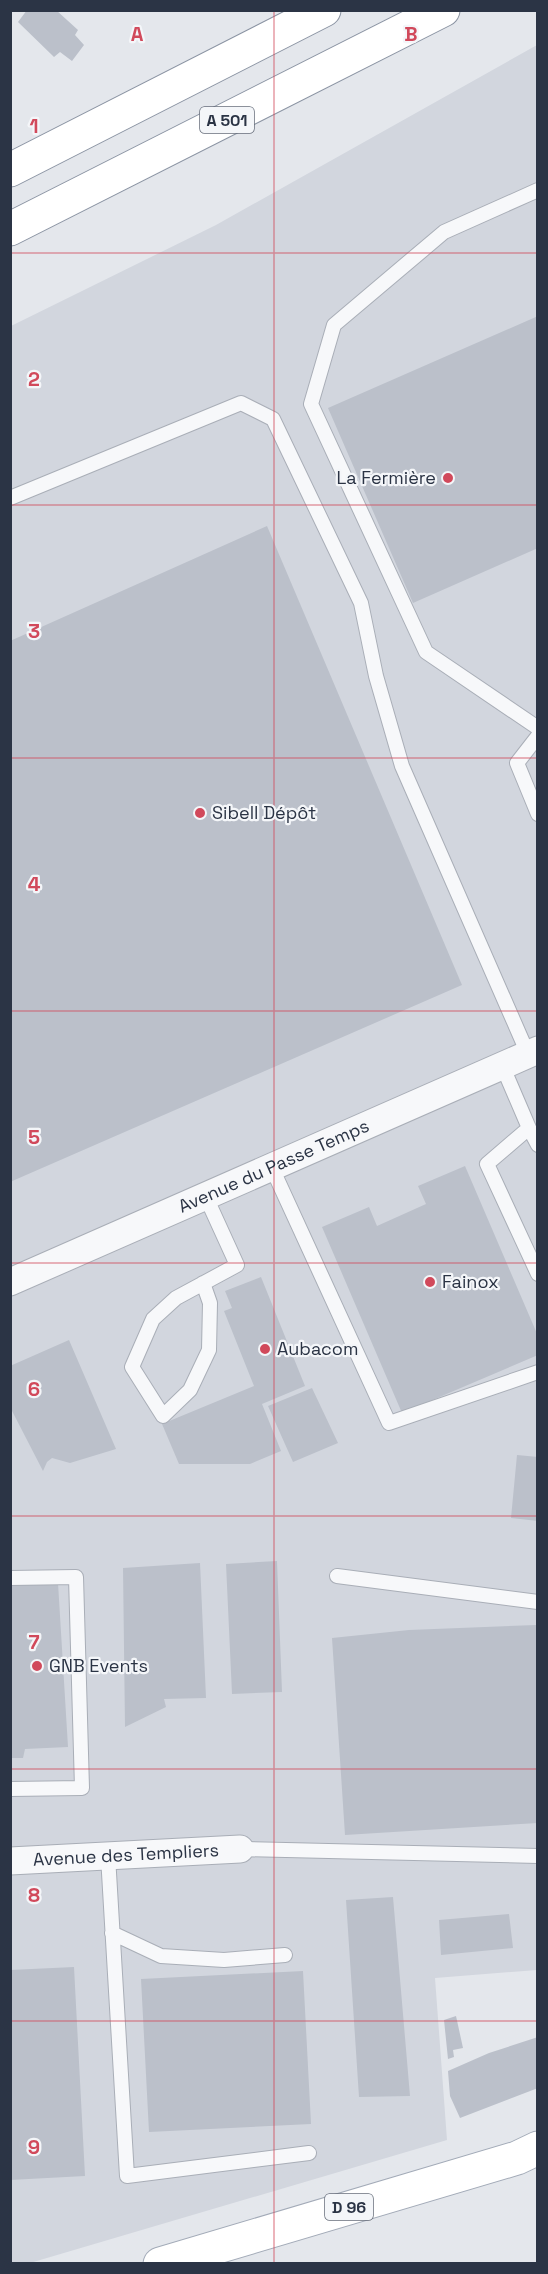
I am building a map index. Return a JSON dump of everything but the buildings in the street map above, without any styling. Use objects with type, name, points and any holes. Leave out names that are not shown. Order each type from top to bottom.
[{"type":"main road","points":[[10,170],[324,10]]},
{"type":"main road","name":"A 501","points":[[10,229],[443,10]]},
{"type":"main road","name":"D 96","points":[[160,2264],[517,2158],[537,2148]]},
{"type":"street","name":"Avenue du Passe Temps","points":[[10,1282],[533,1052]]},
{"type":"street","name":"Avenue des Templiers","points":[[10,1861],[240,1849]]},
{"type":"lane","points":[[537,190],[444,232],[334,325],[311,404],[426,652],[537,728]]},
{"type":"lane","points":[[10,498],[241,403],[273,419],[361,603],[376,676],[402,766],[533,1052]]},
{"type":"lane","points":[[537,736],[517,763],[537,814]]},
{"type":"lane","points":[[502,1065],[537,1145]]},
{"type":"lane","points":[[529,1128],[487,1164],[537,1274]]},
{"type":"lane","points":[[272,1168],[389,1424],[537,1372]]},
{"type":"lane","points":[[203,1283],[210,1303],[209,1350],[190,1390],[163,1416],[132,1367],[153,1319],[176,1298],[203,1283],[237,1265],[206,1197]]},
{"type":"lane","points":[[337,1575],[537,1602]]},
{"type":"lane","points":[[10,1578],[76,1577],[82,1788],[10,1789]]},
{"type":"lane","points":[[240,1849],[537,1856]]},
{"type":"lane","points":[[108,1856],[127,2176],[309,2153]]},
{"type":"lane","points":[[112,1933],[161,1956],[224,1960],[285,1955]]},
{"type":"shaded area","points":[[537,45],[537,1970],[435,1978],[447,2140],[30,2263],[11,2264],[11,326],[216,225]]},
{"type":"place","name":"La Fermière","points":[[448,478]]},
{"type":"place","name":"Sibell Dépôt","points":[[200,813]]},
{"type":"place","name":"Fainox","points":[[430,1282]]},
{"type":"place","name":"Aubacom","points":[[265,1349]]},
{"type":"place","name":"GNB Events","points":[[37,1666]]}]
